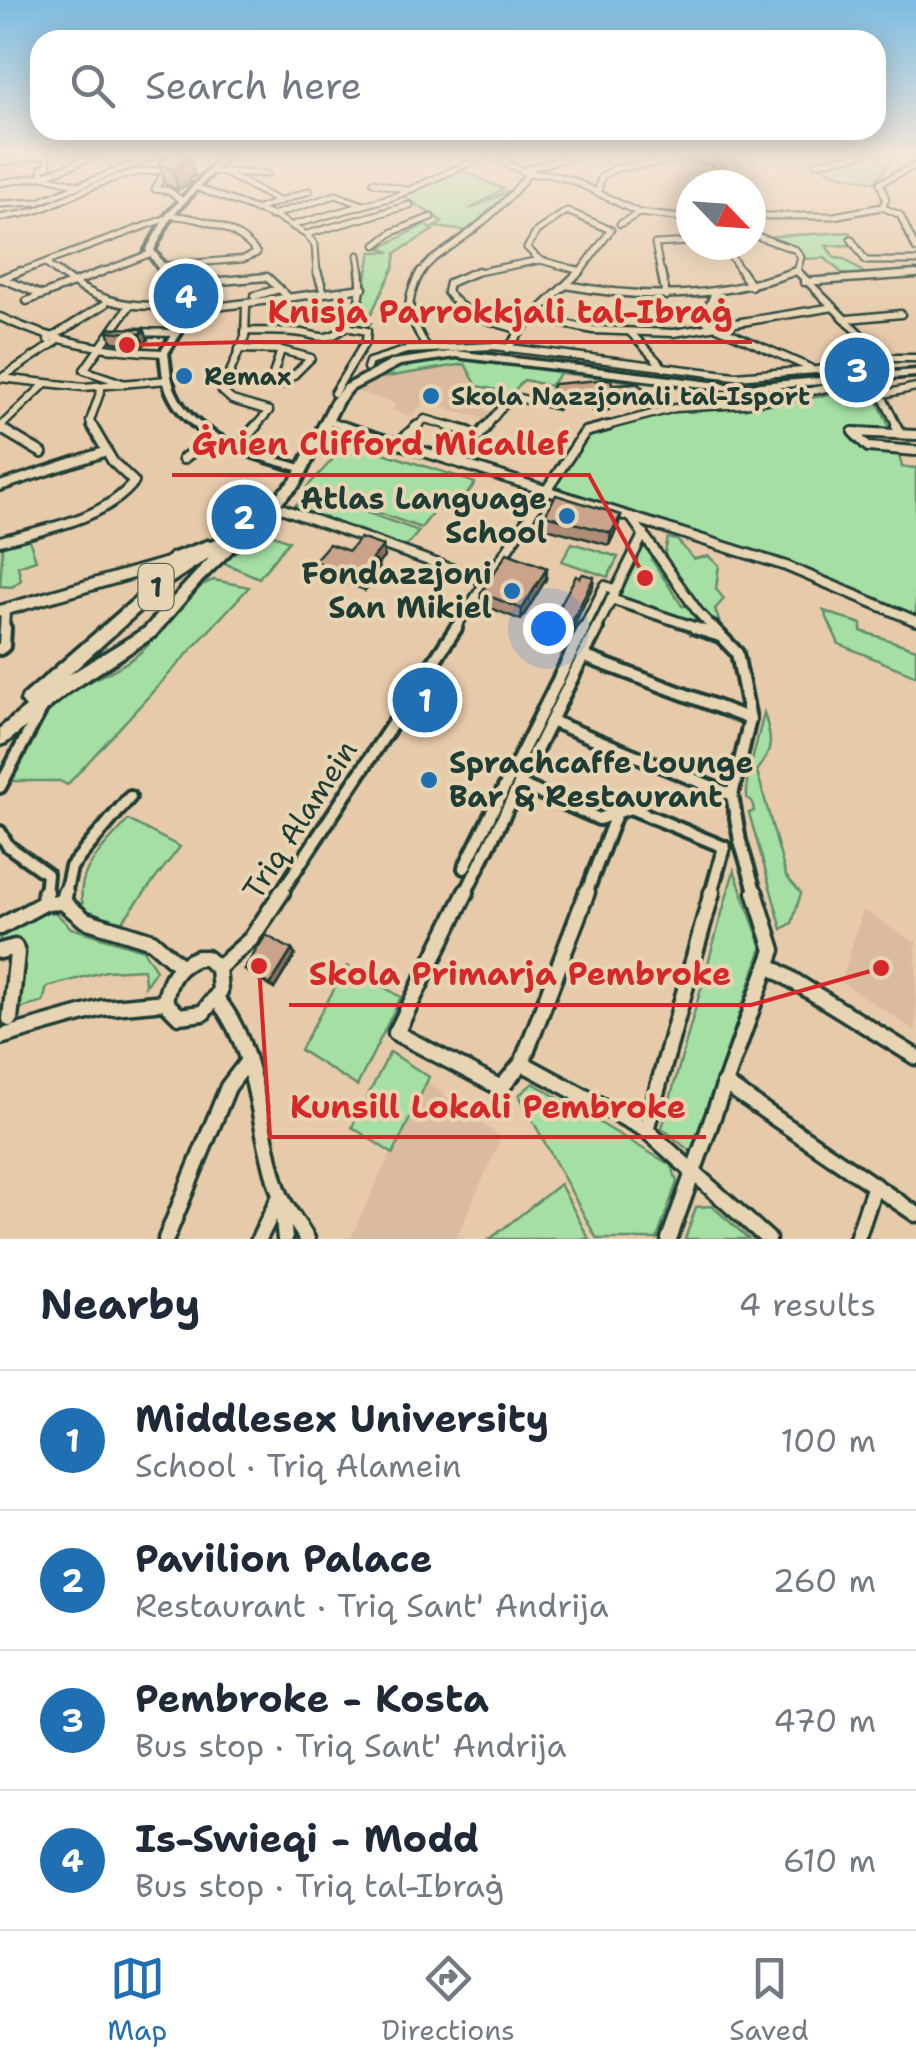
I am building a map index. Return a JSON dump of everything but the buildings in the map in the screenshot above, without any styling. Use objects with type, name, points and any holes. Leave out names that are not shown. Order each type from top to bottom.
[{"type":"highway","name":"1","points":[[0,738],[46,700],[128,650],[150,632],[297,467],[334,393],[364,364],[458,350],[736,383],[808,380],[880,370]]},
{"type":"highway","name":"1","points":[[141,596],[225,545],[275,506],[305,469],[336,401],[360,380],[397,362],[428,356],[494,357],[736,388],[916,369]]},
{"type":"highway","points":[[0,726],[94,645],[103,628],[141,596],[172,562],[192,549],[225,545]]},
{"type":"highway","name":"1","points":[[94,645],[117,629],[134,628],[136,637],[128,650]]},
{"type":"main road","points":[[171,213],[149,254],[192,310],[164,353],[173,398],[210,438],[297,467]]},
{"type":"street","points":[[0,218],[30,213]]},
{"type":"street","points":[[262,213],[307,234],[315,246],[318,285],[323,290]]},
{"type":"street","points":[[270,216],[280,213]]},
{"type":"street","points":[[293,225],[336,213]]},
{"type":"street","points":[[307,234],[382,213]]},
{"type":"street","points":[[376,245],[393,232],[431,218],[423,213]]},
{"type":"street","points":[[426,347],[410,316],[408,294],[427,262],[491,213]]},
{"type":"street","points":[[565,213],[528,241],[527,248],[540,260],[580,272]]},
{"type":"street","points":[[507,349],[532,317],[580,272],[611,230],[568,213]]},
{"type":"street","points":[[620,224],[639,213],[676,218]]},
{"type":"street","points":[[766,216],[851,213]]},
{"type":"street","points":[[897,213],[916,250]]},
{"type":"street","points":[[0,279],[168,217],[194,220],[247,241],[257,253],[243,259],[159,266]]},
{"type":"street","points":[[421,272],[422,261],[460,234]]},
{"type":"street","points":[[907,237],[916,235]]},
{"type":"street","points":[[850,238],[866,261],[916,260]]},
{"type":"street","points":[[566,285],[613,296],[714,293],[751,286],[796,270],[801,257],[796,250],[766,242]]},
{"type":"street","points":[[666,296],[654,244],[676,243]]},
{"type":"street","points":[[28,301],[149,254]]},
{"type":"street","points":[[245,331],[302,333],[323,338],[335,334],[356,313],[363,288],[358,255]]},
{"type":"street","points":[[243,259],[246,278]]},
{"type":"street","points":[[521,330],[476,316],[452,301],[447,292],[450,283],[470,273],[540,260]]},
{"type":"street","points":[[733,260],[751,286]]},
{"type":"street","points":[[46,264],[72,282],[75,289],[105,304],[128,308],[171,304]]},
{"type":"street","points":[[796,270],[865,339],[892,392]]},
{"type":"street","points":[[804,282],[916,274]]},
{"type":"street","points":[[174,285],[267,277],[288,297]]},
{"type":"street","points":[[0,279],[42,295]]},
{"type":"street","points":[[192,310],[246,306],[323,290],[363,288]]},
{"type":"street","points":[[254,296],[279,289]]},
{"type":"street","points":[[692,331],[705,321],[714,293]]},
{"type":"street","points":[[1,378],[105,304]]},
{"type":"street","points":[[237,448],[269,411],[232,400],[222,391],[250,315],[246,306]]},
{"type":"street","points":[[532,317],[630,332],[692,331],[834,307]]},
{"type":"street","points":[[128,308],[84,370],[133,386]]},
{"type":"street","points":[[848,319],[901,314]]},
{"type":"street","points":[[0,317],[52,341],[99,350],[164,353]]},
{"type":"street","points":[[705,321],[810,368]]},
{"type":"street","points":[[351,328],[367,331],[364,364],[426,347],[462,344],[720,376],[853,364],[880,370],[903,389]]},
{"type":"street","points":[[112,332],[176,333]]},
{"type":"street","points":[[630,332],[664,368]]},
{"type":"street","points":[[238,348],[282,350],[311,358],[285,384],[271,381],[282,350]]},
{"type":"street","points":[[880,370],[880,361],[916,358]]},
{"type":"street","points":[[1,378],[101,390],[168,380]]},
{"type":"street","points":[[42,453],[0,427],[44,386]]},
{"type":"street","points":[[900,433],[882,396],[897,397],[903,389],[916,387]]},
{"type":"street","name":"Triq Alamein","points":[[218,968],[252,940],[584,432],[661,410],[744,404],[813,390],[882,396],[903,389]]},
{"type":"street","points":[[0,542],[108,505],[133,488],[134,482],[115,469],[104,452],[90,421],[101,390]]},
{"type":"street","points":[[458,462],[511,396],[527,400]]},
{"type":"street","points":[[0,417],[12,416]]},
{"type":"street","points":[[398,443],[425,419],[469,432]]},
{"type":"street","points":[[328,421],[786,566],[916,621]]},
{"type":"street","points":[[916,435],[853,432],[868,447],[916,450]]},
{"type":"street","points":[[183,458],[210,438]]},
{"type":"street","points":[[0,486],[104,452]]},
{"type":"street","points":[[275,506],[485,581]]},
{"type":"street","points":[[631,517],[698,612],[737,653],[750,718],[732,795],[740,841],[773,950],[702,1151],[690,1170],[669,1239]]},
{"type":"street","points":[[616,814],[522,1063],[501,1088],[396,1032],[644,533]]},
{"type":"street","points":[[0,650],[4,646],[3,610],[172,562]]},
{"type":"street","points":[[464,868],[605,586],[613,595],[722,637]]},
{"type":"street","points":[[583,656],[750,718]]},
{"type":"street","points":[[0,786],[46,700]]},
{"type":"street","points":[[551,721],[732,795]]},
{"type":"street","points":[[519,784],[598,819],[630,808],[724,847],[740,841]]},
{"type":"street","points":[[63,902],[69,871],[130,797]]},
{"type":"street","points":[[0,832],[8,846],[46,874],[44,903]]},
{"type":"street","points":[[646,1130],[724,847]]},
{"type":"street","points":[[0,927],[31,906],[63,902],[85,920],[152,941],[180,966]]},
{"type":"street","points":[[0,951],[15,948],[16,952],[10,1019]]},
{"type":"street","points":[[197,958],[213,962],[218,968],[222,982],[216,999],[204,1013],[186,1018],[172,1012],[166,1002],[169,980],[180,966],[197,958]]},
{"type":"street","points":[[768,965],[916,1057]]},
{"type":"street","points":[[216,999],[231,1011],[248,1062],[280,1196],[284,1239]]},
{"type":"street","points":[[0,1038],[92,1010],[139,1001],[166,1002]]},
{"type":"street","points":[[166,1239],[228,1087],[248,1062]]},
{"type":"street","points":[[522,1063],[646,1130],[768,1239]]},
{"type":"street","points":[[724,1084],[916,1214]]},
{"type":"street","points":[[857,1239],[874,1188]]},
{"type":"street","points":[[258,1239],[280,1196]]},
{"type":"street","points":[[280,1196],[307,1239]]},
{"type":"shaded area","name":"Skola Nazzjonali tal-Isport","points":[[466,364],[477,385],[494,389],[484,409],[491,412],[485,419],[424,402],[411,416],[392,410],[396,405],[388,401],[351,390],[374,379]]},
{"type":"shaded area","points":[[863,910],[914,942],[916,939],[916,1031],[841,982]]},
{"type":"shaded area","points":[[425,1080],[501,1138],[456,1239],[350,1239]]},
{"type":"green space","points":[[429,213],[487,213],[467,231],[434,227],[443,222]]},
{"type":"green space","points":[[424,225],[433,230],[396,253],[394,267],[367,322],[371,323],[367,328],[350,325],[359,315],[371,252],[390,252],[380,248]]},
{"type":"green space","points":[[849,232],[854,238],[847,238],[852,245],[826,246],[835,258],[844,259],[867,275],[846,277],[825,258],[804,259],[793,246],[766,237]]},
{"type":"green space","points":[[458,357],[738,390],[823,386],[773,398],[560,373],[550,386],[524,380],[512,393],[477,386],[465,364],[374,379],[351,390],[382,370]]},
{"type":"green space","points":[[838,392],[878,402],[890,428],[854,426],[847,432],[859,446],[916,453],[899,455],[902,467],[916,468],[916,615],[797,565],[786,566],[552,486],[584,439],[596,432],[661,413],[788,403]]},
{"type":"green space","points":[[349,442],[475,483],[453,514],[436,509],[421,528],[307,487]]},
{"type":"green space","points":[[308,492],[419,531],[405,548],[293,508]]},
{"type":"green space","points":[[259,529],[289,541],[259,578],[224,563]]},
{"type":"green space","points":[[28,536],[36,560],[18,566],[21,580],[12,587],[0,586],[3,543]]},
{"type":"green space","points":[[668,538],[677,540],[694,559],[708,556],[719,565],[716,589],[724,599],[715,609],[721,627],[699,606],[664,557]]},
{"type":"green space","points":[[644,541],[658,558],[652,560],[682,606],[690,606],[705,625],[619,596]]},
{"type":"green space","points":[[572,543],[618,557],[608,577],[562,561]]},
{"type":"green space","points":[[214,580],[249,587],[67,785],[60,781],[10,781],[30,739],[50,710],[68,694],[134,657],[194,591]]},
{"type":"green space","points":[[824,611],[861,624],[861,631],[916,649],[916,676],[839,644]]},
{"type":"green space","points":[[764,713],[770,744],[757,771],[786,876],[801,893],[792,923],[782,929],[749,813],[754,811],[752,801],[747,798],[747,781]]},
{"type":"green space","points":[[128,820],[180,847],[121,923],[84,909],[82,895],[93,860]]},
{"type":"green space","points":[[734,870],[762,948],[692,1153],[662,1128]]},
{"type":"green space","points":[[41,911],[56,913],[71,928],[143,950],[156,970],[145,986],[144,969],[106,971],[47,987],[43,1002],[15,1010],[24,953],[20,946],[0,948],[0,934]]},
{"type":"green space","points":[[347,966],[401,997],[357,1086],[300,1050]]},
{"type":"green space","points":[[390,1052],[429,1077],[393,1154],[352,1127]]},
{"type":"green space","points":[[533,1083],[672,1166],[677,1182],[657,1239],[597,1239],[519,1095]]},
{"type":"green space","points":[[560,1184],[589,1239],[490,1239]]},
{"type":"green space","points":[[712,1206],[749,1239],[685,1239],[696,1207]]},
{"type":"place","name":"Is-Swieqi - Modd","points":[[186,296]]},
{"type":"place","name":"Knisja Parrokkjali tal-Ibraġ","points":[[127,345]]},
{"type":"place","name":"Pembroke - Kosta","points":[[857,370]]},
{"type":"place","name":"Remax","points":[[184,376]]},
{"type":"place","name":"Skola Nazzjonali tal-Isport","points":[[431,396]]},
{"type":"place","name":"Atlas Language School","points":[[567,516]]},
{"type":"place","name":"Pavilion Palace","points":[[244,517]]},
{"type":"place","name":"Ġnien Clifford Micallef","points":[[645,578]]},
{"type":"place","name":"Fondazzjoni San Mikiel","points":[[512,591]]},
{"type":"place","name":"Middlesex University","points":[[425,700]]},
{"type":"place","name":"Sprachcaffe Lounge Bar & Restaurant","points":[[429,780]]},
{"type":"place","name":"Kunsill Lokali Pembroke","points":[[259,966]]},
{"type":"place","name":"Skola Primarja Pembroke","points":[[881,968]]}]
